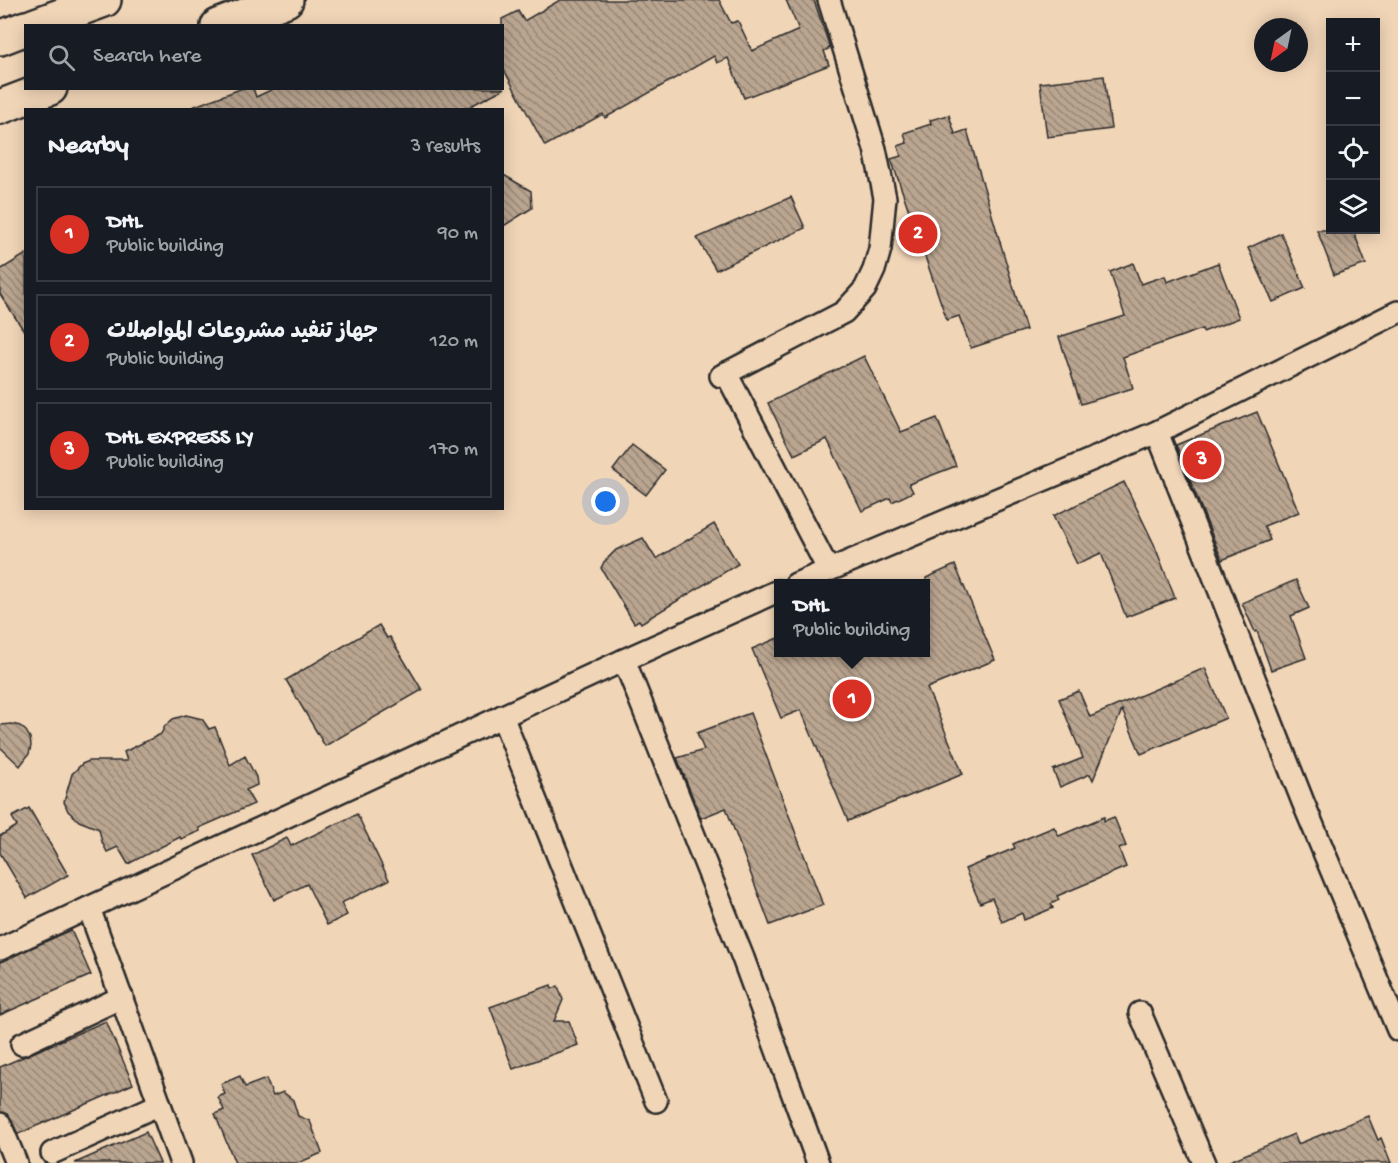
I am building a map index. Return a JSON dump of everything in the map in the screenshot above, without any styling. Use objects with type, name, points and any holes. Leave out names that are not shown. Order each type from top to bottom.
[{"type":"highway","points":[[38,24],[104,0]]},
{"type":"highway","points":[[223,24],[286,0]]},
{"type":"highway","points":[[0,38],[24,29]]},
{"type":"highway","points":[[0,107],[45,90]]},
{"type":"street","points":[[828,569],[723,375],[844,312],[865,289],[880,249],[885,198],[875,149],[829,0]]},
{"type":"street","points":[[807,579],[1157,432],[1398,312]]},
{"type":"street","points":[[1157,432],[1303,802],[1398,1030]]},
{"type":"street","points":[[0,949],[774,593]]},
{"type":"street","points":[[624,660],[743,958],[818,1163]]},
{"type":"street","points":[[502,716],[656,1101]]},
{"type":"street","points":[[89,908],[181,1163]]},
{"type":"street","points":[[22,1044],[122,998]]},
{"type":"street","points":[[1140,1013],[1204,1163]]},
{"type":"street","points":[[52,1153],[160,1104]]},
{"type":"street","points":[[0,1124],[16,1163]]},
{"type":"building","points":[[560,0],[719,0],[731,23],[738,21],[752,51],[799,30],[786,0],[814,0],[830,48],[824,51],[829,65],[744,98],[728,58],[717,63],[714,56],[605,118],[603,114],[545,146],[504,70],[504,24],[502,24],[502,19],[518,11],[524,21]]},
{"type":"building","points":[[1104,76],[1111,129],[1047,137],[1040,83]]},
{"type":"building","points":[[238,90],[254,90],[256,97],[271,90],[501,90],[467,108],[192,107]]},
{"type":"building","points":[[949,115],[955,134],[967,130],[1026,330],[971,348],[959,316],[947,320],[891,159],[901,156],[898,146],[907,143],[904,133],[931,124],[930,120]]},
{"type":"building","points":[[504,175],[531,191],[532,208],[504,226]]},
{"type":"building","points":[[791,197],[805,228],[716,270],[697,238]]},
{"type":"building","points":[[1317,230],[1326,230],[1326,234],[1355,234],[1366,264],[1334,275]]},
{"type":"building","points":[[1281,233],[1305,288],[1273,302],[1248,248]]},
{"type":"building","points":[[24,255],[24,331],[0,294],[0,270]]},
{"type":"building","points":[[1133,263],[1141,284],[1165,276],[1167,282],[1218,263],[1239,318],[1123,357],[1133,388],[1081,404],[1059,337],[1125,316],[1110,272]]},
{"type":"building","points":[[864,356],[901,432],[937,418],[956,466],[909,484],[913,492],[892,502],[890,498],[862,511],[827,439],[794,455],[768,403]]},
{"type":"building","points":[[1257,412],[1299,512],[1264,526],[1270,540],[1222,560],[1176,445]]},
{"type":"building","points":[[632,445],[665,470],[646,495],[613,470]]},
{"type":"building","points":[[1124,482],[1154,544],[1175,598],[1126,617],[1101,553],[1077,564],[1053,516]]},
{"type":"building","points":[[714,524],[738,564],[641,623],[639,620],[634,623],[601,568],[604,562],[616,550],[643,538],[656,559]]},
{"type":"building","points":[[955,565],[995,660],[927,688],[963,774],[848,821],[801,710],[781,718],[752,649],[774,640],[774,657],[930,657],[930,579],[926,578]]},
{"type":"building","points":[[1296,580],[1309,608],[1291,616],[1306,658],[1271,670],[1257,631],[1255,632],[1242,603]]},
{"type":"building","points":[[379,625],[387,638],[390,637],[422,690],[325,746],[286,680]]},
{"type":"building","points":[[1205,668],[1226,718],[1141,754],[1122,710],[1093,780],[1090,774],[1060,787],[1053,770],[1083,758],[1059,699],[1079,691],[1090,717]]},
{"type":"building","points":[[750,713],[823,905],[770,925],[726,808],[701,818],[677,758],[704,750],[697,733]]},
{"type":"building","points":[[186,715],[202,719],[209,729],[215,727],[230,765],[245,756],[256,777],[257,785],[246,790],[254,804],[199,828],[200,831],[181,839],[180,837],[128,864],[118,847],[107,852],[99,829],[79,821],[68,811],[64,802],[72,774],[82,764],[89,761],[127,761],[124,752],[161,734],[165,726],[173,719]]},
{"type":"building","points":[[0,725],[20,726],[30,738],[29,754],[20,766],[0,747]]},
{"type":"building","points":[[29,808],[68,875],[27,898],[0,853],[0,836],[17,826],[12,817]]},
{"type":"building","points":[[357,814],[389,880],[341,903],[347,915],[327,925],[307,884],[274,900],[252,855],[287,838],[291,846]]},
{"type":"building","points":[[1104,817],[1104,821],[1114,817],[1126,846],[1119,849],[1126,867],[1057,896],[1059,900],[1051,904],[1053,908],[1024,920],[1022,913],[1002,922],[992,898],[980,903],[965,869],[1015,848],[1013,844],[1054,827],[1059,836]]},
{"type":"building","points":[[71,930],[91,975],[0,1015],[0,962]]},
{"type":"building","points":[[551,985],[552,989],[558,986],[563,1000],[554,1021],[569,1021],[578,1045],[513,1069],[490,1007]]},
{"type":"building","points":[[106,1021],[133,1084],[18,1134],[8,1114],[0,1112],[0,1067]]},
{"type":"building","points":[[240,1076],[245,1087],[266,1079],[273,1096],[283,1092],[293,1100],[298,1116],[310,1121],[322,1153],[298,1163],[235,1163],[215,1114],[224,1110],[218,1097],[225,1094],[221,1084]]},
{"type":"building","points":[[1368,1116],[1378,1140],[1381,1138],[1391,1163],[1225,1163],[1294,1134],[1298,1144]]},
{"type":"building","points":[[146,1132],[160,1163],[75,1163]]},
{"type":"place","name":"جهاز تنفيد مشروعات المواصلات","points":[[918,234]]},
{"type":"place","name":"DHL EXPRESS LY","points":[[1202,460]]},
{"type":"place","name":"DHL","points":[[852,699]]}]
